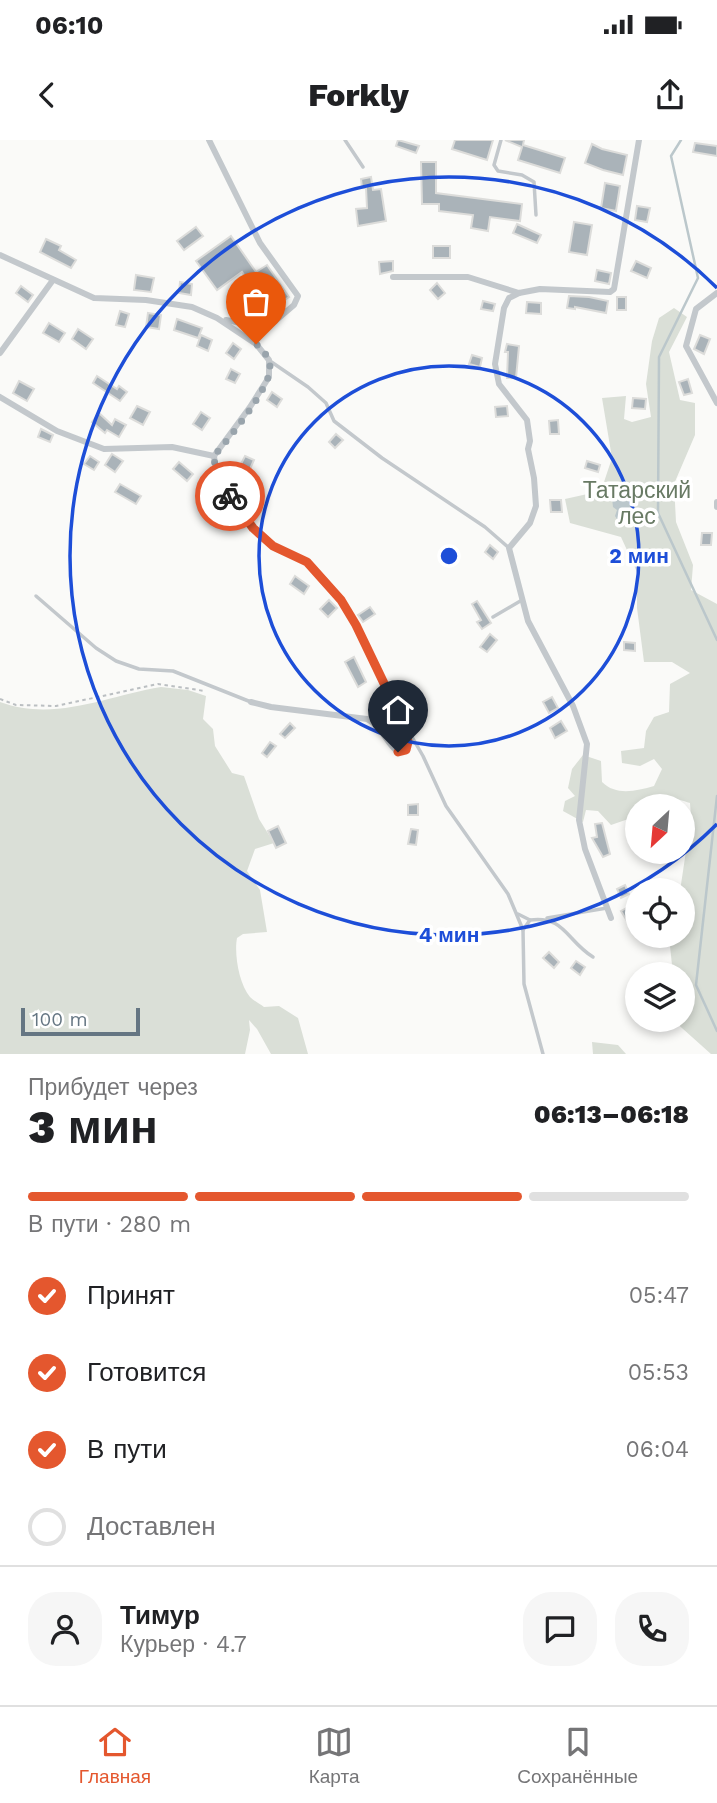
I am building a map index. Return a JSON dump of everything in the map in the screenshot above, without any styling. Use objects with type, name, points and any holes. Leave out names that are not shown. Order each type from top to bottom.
[{"type":"street","points":[[209,140],[260,243],[298,296],[294,305],[267,328],[217,318]]},
{"type":"street","points":[[611,918],[585,849],[579,820],[587,744],[573,706],[527,621],[509,548],[530,523],[536,506],[534,478],[528,449],[530,441],[527,419],[499,384],[495,365],[504,308],[509,298],[540,289],[610,292],[614,289],[639,140]]},
{"type":"street","points":[[0,255],[94,298],[146,300],[192,307],[217,318],[256,344],[269,360],[270,368],[265,385],[214,456],[215,468],[222,486],[253,528],[273,546],[307,562],[341,600],[356,625],[403,723],[408,742],[406,750],[403,752],[393,748],[382,730],[367,719],[281,709],[251,702]]},
{"type":"street","points":[[393,277],[468,277],[519,293]]},
{"type":"street","points":[[0,353],[53,280]]},
{"type":"street","points":[[717,293],[696,309],[686,346],[717,403]]},
{"type":"street","points":[[0,397],[57,431],[104,449],[172,447],[214,456]]},
{"type":"lane","points":[[345,140],[363,167]]},
{"type":"lane","points":[[501,140],[494,165],[498,171],[522,175],[534,182],[536,215]]},
{"type":"lane","points":[[256,344],[267,328]]},
{"type":"lane","points":[[269,360],[326,403],[334,421],[382,458],[485,527],[509,548]]},
{"type":"lane","points":[[36,596],[96,648],[116,661],[139,669],[173,671],[251,702]]},
{"type":"lane","points":[[493,617],[522,600]]},
{"type":"lane","points":[[403,723],[423,755],[446,806],[508,894],[523,930],[524,984],[543,1054]]},
{"type":"lane","points":[[516,913],[530,920],[607,908]]},
{"type":"lane","points":[[546,918],[556,923],[581,950],[593,957]]},
{"type":"lane","points":[[523,930],[530,920]]},
{"type":"path","points":[[0,699],[16,705],[56,706],[159,684],[215,693]]},
{"type":"green space","name":"Татарский лес","points":[[674,308],[687,317],[669,352],[680,400],[695,403],[695,435],[674,484],[676,522],[693,565],[691,590],[717,604],[717,1054],[711,1054],[686,1032],[695,1032],[695,962],[672,962],[670,948],[695,948],[695,878],[682,878],[684,864],[695,864],[695,794],[625,794],[625,820],[611,825],[598,811],[586,810],[583,822],[563,811],[565,801],[575,796],[568,788],[572,769],[583,755],[601,761],[602,782],[614,789],[633,791],[654,786],[662,769],[654,759],[640,766],[622,763],[621,751],[644,748],[646,731],[654,717],[669,712],[670,684],[690,673],[672,662],[644,662],[637,608],[637,572],[621,537],[570,523],[565,499],[601,491],[612,458],[602,398],[626,396],[624,419],[632,422],[651,417],[646,384],[652,341],[659,318]]},
{"type":"green space","points":[[161,687],[188,690],[206,696],[203,719],[213,729],[215,746],[232,773],[244,776],[259,819],[274,843],[255,849],[247,871],[260,890],[267,932],[243,934],[237,938],[237,960],[240,977],[250,997],[264,1007],[279,1006],[298,1018],[308,1054],[271,1054],[249,1020],[250,1030],[245,1054],[0,1054],[0,702],[20,707],[61,708]]},
{"type":"green space","points":[[592,1042],[618,1045],[626,1054],[593,1054]]},
{"type":"shaded area","points":[[622,492],[632,500],[630,514],[625,522],[619,522],[615,516],[617,510],[613,507],[612,498]]},
{"type":"building","points":[[398,140],[419,146],[416,153],[396,146]]},
{"type":"building","points":[[455,140],[493,140],[487,160],[452,149]]},
{"type":"building","points":[[505,140],[524,140],[523,145],[565,158],[560,173],[518,160],[522,147]]},
{"type":"building","points":[[695,143],[717,146],[717,156],[693,152]]},
{"type":"building","points":[[592,144],[627,155],[623,175],[585,163]]},
{"type":"building","points":[[421,162],[436,162],[436,193],[522,204],[520,221],[490,217],[488,231],[471,228],[473,215],[439,211],[439,204],[422,204]]},
{"type":"building","points":[[371,177],[373,190],[381,189],[386,221],[358,226],[356,209],[367,208],[366,188],[362,188],[361,179]]},
{"type":"building","points":[[605,183],[620,186],[616,211],[601,208]]},
{"type":"building","points":[[637,206],[650,208],[647,222],[635,220]]},
{"type":"building","points":[[574,222],[592,225],[587,255],[569,252]]},
{"type":"building","points":[[517,224],[541,235],[537,243],[513,233]]},
{"type":"building","points":[[196,227],[203,236],[184,250],[177,241]]},
{"type":"building","points":[[231,236],[256,272],[267,265],[289,297],[269,311],[242,272],[217,290],[196,261]]},
{"type":"building","points":[[46,239],[61,246],[59,250],[76,260],[71,268],[40,252]]},
{"type":"building","points":[[433,246],[450,246],[450,258],[433,258]]},
{"type":"building","points":[[393,261],[393,271],[380,274],[379,262]]},
{"type":"building","points":[[636,261],[651,268],[647,278],[631,271]]},
{"type":"building","points":[[597,270],[611,273],[609,284],[595,281]]},
{"type":"building","points":[[136,275],[154,278],[151,292],[134,290]]},
{"type":"building","points":[[180,282],[192,284],[191,295],[179,293]]},
{"type":"building","points":[[437,283],[445,293],[438,299],[430,290]]},
{"type":"building","points":[[21,286],[33,295],[28,302],[16,293]]},
{"type":"building","points":[[569,296],[608,301],[606,313],[567,308]]},
{"type":"building","points":[[617,297],[626,297],[626,310],[617,310]]},
{"type":"building","points":[[483,301],[495,304],[493,311],[481,309]]},
{"type":"building","points":[[527,302],[541,303],[541,314],[526,313]]},
{"type":"building","points":[[120,311],[129,314],[125,327],[116,325]]},
{"type":"building","points":[[148,313],[161,315],[159,329],[146,327]]},
{"type":"building","points":[[177,319],[202,328],[198,338],[174,330]]},
{"type":"building","points":[[49,323],[65,333],[59,342],[43,333]]},
{"type":"building","points":[[78,329],[93,339],[86,349],[72,339]]},
{"type":"building","points":[[201,335],[212,340],[208,351],[197,346]]},
{"type":"building","points":[[700,335],[710,339],[704,354],[694,349]]},
{"type":"building","points":[[233,343],[241,349],[234,359],[226,353]]},
{"type":"building","points":[[507,344],[519,346],[516,378],[507,378]]},
{"type":"building","points":[[472,355],[482,358],[480,367],[469,364]]},
{"type":"building","points":[[231,369],[240,374],[235,383],[226,379]]},
{"type":"building","points":[[97,376],[127,392],[120,401],[93,383]]},
{"type":"building","points":[[688,379],[692,393],[684,395],[679,382]]},
{"type":"building","points":[[19,381],[34,389],[27,401],[13,393]]},
{"type":"building","points":[[272,392],[282,399],[277,407],[267,400]]},
{"type":"building","points":[[633,398],[646,399],[645,409],[632,408]]},
{"type":"building","points":[[137,406],[150,412],[143,425],[130,418]]},
{"type":"building","points":[[507,406],[508,416],[496,417],[495,407]]},
{"type":"building","points":[[201,412],[210,418],[202,430],[193,424]]},
{"type":"building","points":[[99,413],[112,425],[115,419],[126,425],[119,437],[107,430],[105,433],[92,422]]},
{"type":"building","points":[[558,420],[559,434],[550,434],[549,421]]},
{"type":"building","points":[[41,429],[53,435],[50,442],[38,437]]},
{"type":"building","points":[[336,434],[343,440],[335,448],[329,442]]},
{"type":"building","points":[[112,454],[123,461],[115,472],[105,465]]},
{"type":"building","points":[[90,456],[99,462],[94,470],[84,464]]},
{"type":"building","points":[[245,456],[254,460],[250,469],[241,464]]},
{"type":"building","points":[[587,461],[600,465],[598,472],[585,468]]},
{"type":"building","points":[[179,462],[193,474],[187,481],[173,469]]},
{"type":"building","points":[[236,482],[249,496],[252,493],[258,500],[250,508],[230,487]]},
{"type":"building","points":[[120,484],[141,496],[136,504],[115,492]]},
{"type":"building","points":[[550,500],[561,500],[562,512],[551,512]]},
{"type":"building","points":[[702,533],[712,533],[711,545],[701,545]]},
{"type":"building","points":[[490,545],[498,552],[493,559],[485,552]]},
{"type":"building","points":[[295,576],[309,586],[304,594],[290,584]]},
{"type":"building","points":[[329,600],[337,608],[328,617],[320,609]]},
{"type":"building","points":[[477,601],[491,623],[482,629],[477,622],[481,620],[472,604]]},
{"type":"building","points":[[370,607],[375,614],[363,622],[358,615]]},
{"type":"building","points":[[490,634],[497,640],[487,652],[480,647]]},
{"type":"building","points":[[624,642],[635,643],[635,651],[624,650]]},
{"type":"building","points":[[354,657],[366,682],[358,687],[345,662]]},
{"type":"building","points":[[410,684],[415,693],[407,698],[402,689]]},
{"type":"building","points":[[552,697],[558,708],[549,713],[543,702]]},
{"type":"building","points":[[561,721],[567,731],[555,738],[550,728]]},
{"type":"building","points":[[290,723],[295,728],[285,738],[280,734]]},
{"type":"building","points":[[270,742],[276,746],[267,757],[262,753]]},
{"type":"building","points":[[418,804],[418,815],[408,815],[408,805]]},
{"type":"building","points":[[602,823],[610,854],[603,857],[592,838],[597,837],[595,824]]},
{"type":"building","points":[[278,826],[286,843],[276,848],[268,831]]},
{"type":"building","points":[[411,829],[418,830],[416,845],[408,844]]},
{"type":"building","points":[[625,885],[625,896],[621,898],[617,889]]},
{"type":"building","points":[[549,952],[559,962],[554,968],[543,958]]},
{"type":"building","points":[[576,961],[585,967],[580,975],[571,968]]},
{"type":"waterway","points":[[681,140],[671,156],[698,278],[659,357],[658,513],[717,640]]},
{"type":"waterway","points":[[717,796],[696,985],[717,1031]]},
{"type":"way so far","points":[[230,496],[222,486],[215,468],[214,456],[269,377],[269,360],[256,344]]},
{"type":"route","points":[[230,496],[253,528],[273,546],[307,562],[341,600],[356,625],[403,723],[408,746],[403,752],[398,752]]}]
